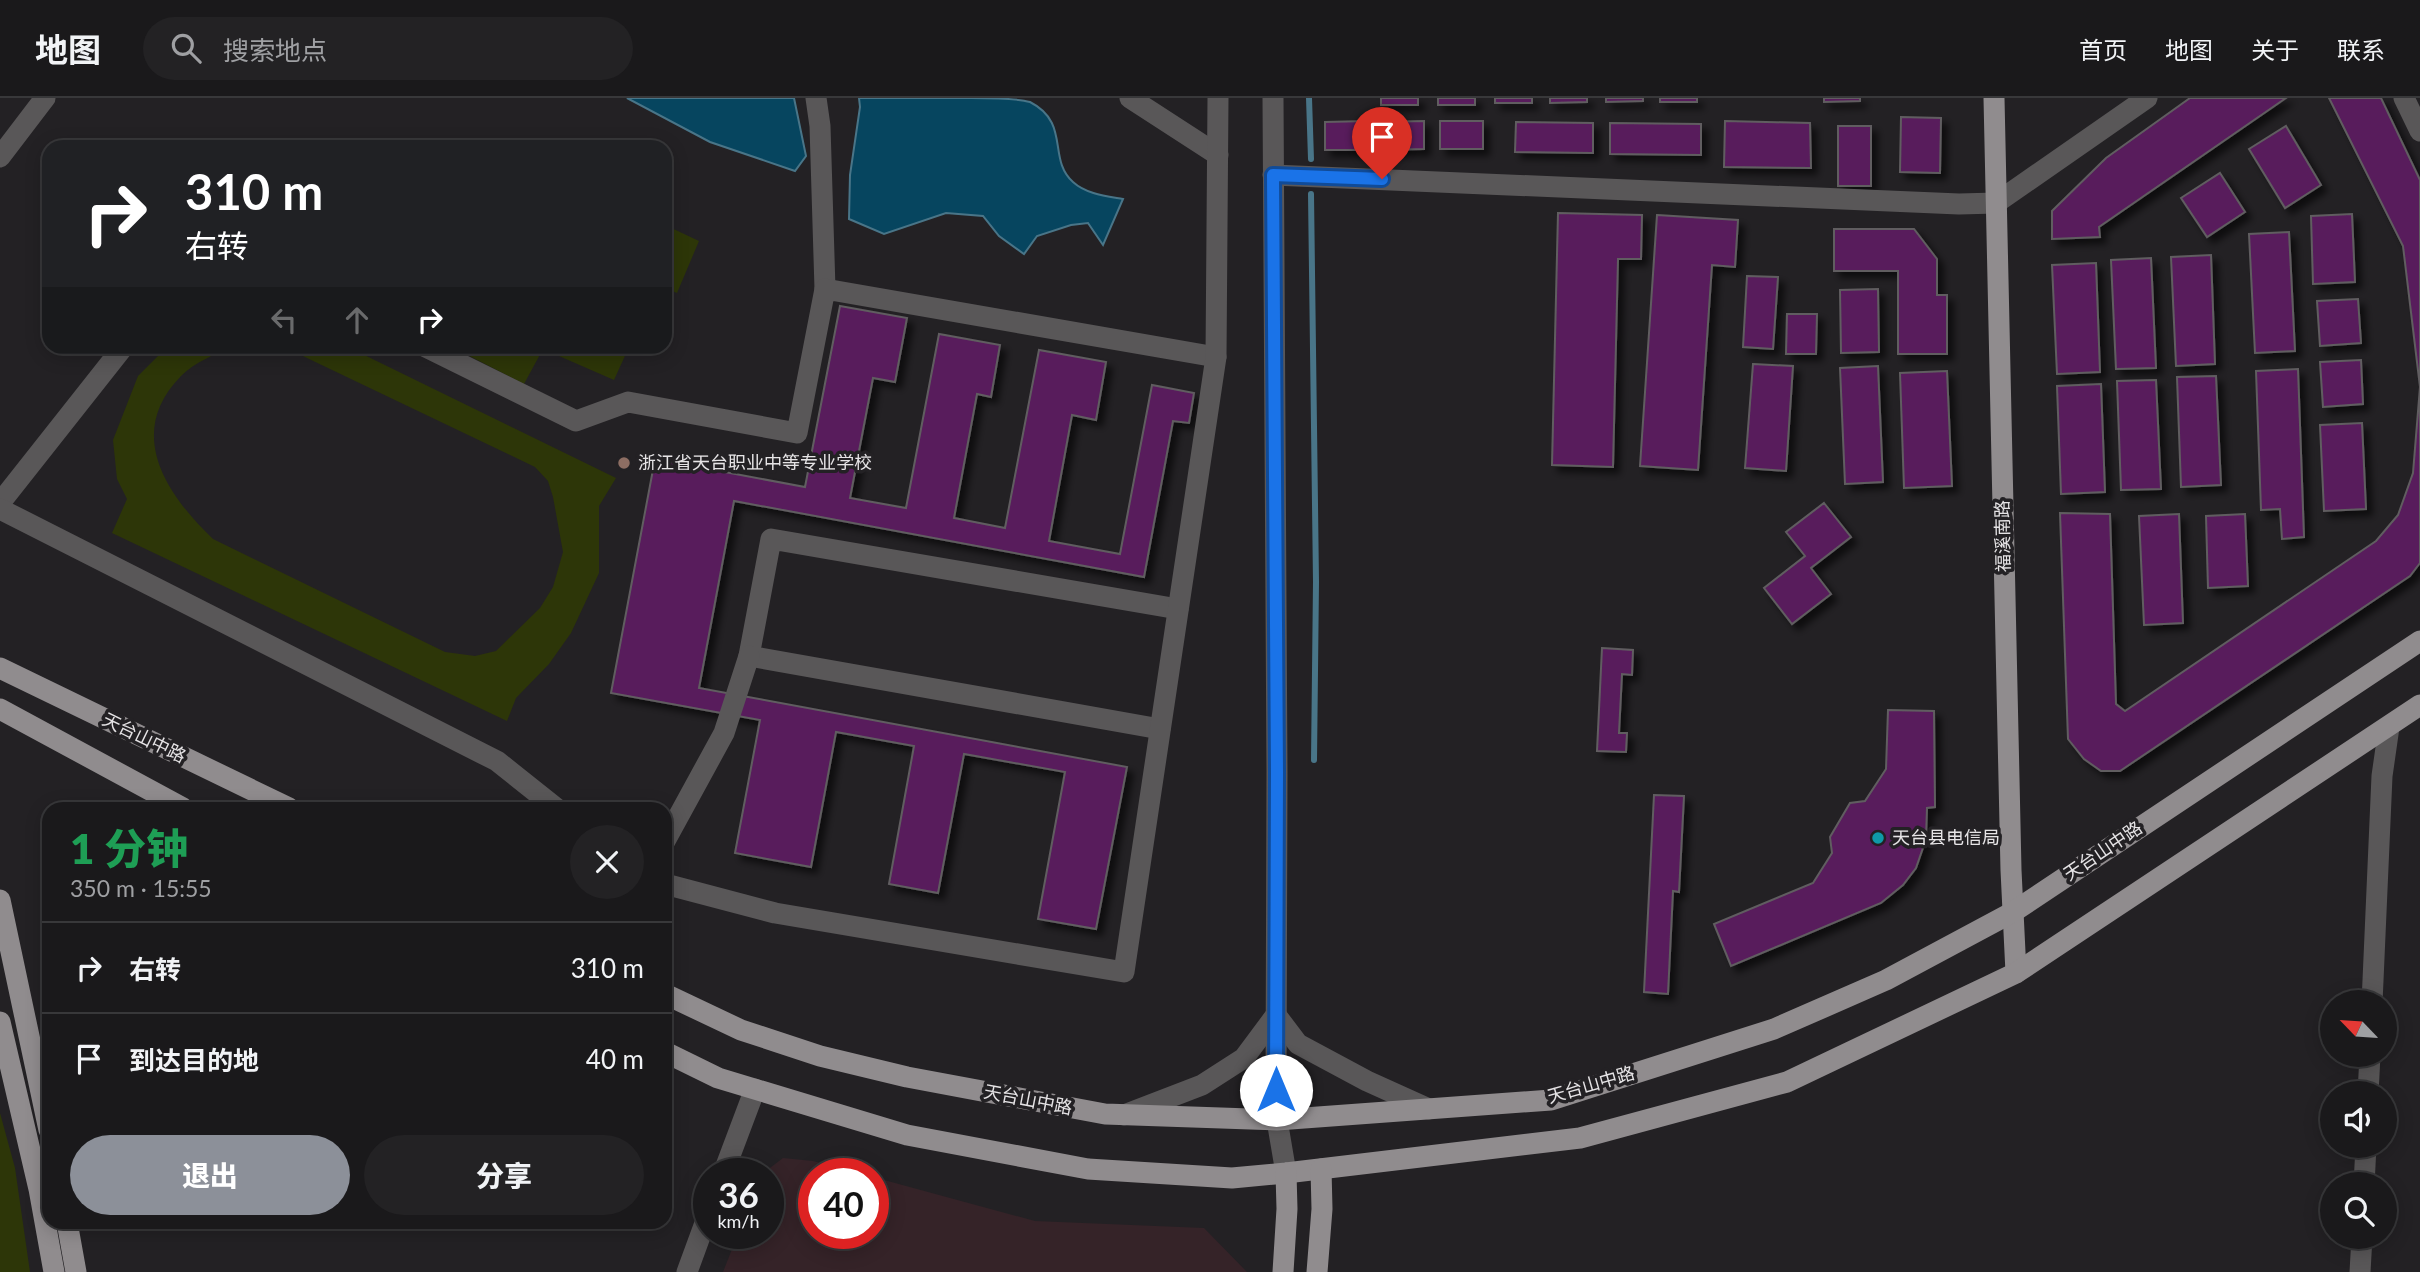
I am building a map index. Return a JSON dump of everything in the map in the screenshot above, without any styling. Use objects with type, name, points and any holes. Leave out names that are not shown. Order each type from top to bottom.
[{"type":"main road","name":"福溪南路","points":[[1994,98],[2013,912],[2017,973]]},
{"type":"main road","name":"天台山中路","points":[[672,997],[741,1030],[820,1056],[907,1077],[1105,1114],[1276,1120],[1550,1100],[1774,1029],[1886,980],[2013,912],[2420,641]]},
{"type":"main road","name":"天台山中路","points":[[0,668],[277,802]]},
{"type":"main road","points":[[672,1055],[718,1078],[907,1135],[1088,1169],[1232,1178],[1580,1138],[1787,1082],[2017,973],[2420,705]]},
{"type":"main road","points":[[0,709],[172,802]]},
{"type":"main road","points":[[0,900],[42,1096]]},
{"type":"main road","points":[[0,1022],[42,1206]]},
{"type":"main road","points":[[1317,1272],[1322,1209],[1321,1169]]},
{"type":"main road","points":[[1283,1272],[1286,1173]]},
{"type":"main road","points":[[46,1229],[54,1272]]},
{"type":"main road","points":[[68,1229],[76,1272]]},
{"type":"street","points":[[0,156],[45,98]]},
{"type":"street","points":[[440,354],[576,421],[628,402],[797,433],[825,289],[820,126],[816,98]]},
{"type":"street","points":[[1130,98],[1217,155]]},
{"type":"street","points":[[672,886],[775,913],[1124,972],[1216,357],[1218,98]]},
{"type":"street","points":[[1273,98],[1276,1120],[1286,1173]]},
{"type":"street","points":[[1273,175],[1996,203],[2147,98]]},
{"type":"street","points":[[2404,98],[2420,131]]},
{"type":"street","points":[[825,289],[1216,357]]},
{"type":"street","points":[[0,503],[118,354]]},
{"type":"street","points":[[0,509],[497,761],[548,802]]},
{"type":"street","points":[[672,828],[724,733],[749,656],[771,540],[1178,609]]},
{"type":"street","points":[[749,656],[1160,729]]},
{"type":"street","points":[[2373,990],[2382,776],[2389,727]]},
{"type":"street","points":[[1276,1015],[1298,1044],[1367,1082],[1429,1109]]},
{"type":"street","points":[[1124,1115],[1202,1085],[1244,1058],[1276,1015]]},
{"type":"street","points":[[729,1158],[755,1089]]},
{"type":"street","points":[[687,1272],[695,1249]]},
{"type":"street","points":[[2360,1272],[2361,1249]]},
{"type":"shaded area","points":[[784,1158],[798,1160],[798,1249],[889,1249],[889,1181],[1035,1221],[1204,1228],[1247,1272],[723,1272],[732,1249],[784,1249]]},
{"type":"green space","points":[[672,228],[699,241],[677,293],[672,291]]},
{"type":"green space","points":[[160,354],[217,354],[181,376],[164,398],[156,419],[154,441],[158,462],[167,483],[180,503],[213,539],[445,652],[475,656],[496,651],[540,608],[553,587],[563,552],[548,481],[535,467],[299,354],[362,354],[616,478],[599,506],[599,573],[571,633],[549,664],[516,698],[507,721],[112,533],[127,499],[117,479],[113,440],[138,376]]},
{"type":"green space","points":[[466,354],[540,354],[524,384]]},
{"type":"green space","points":[[554,354],[626,354],[614,380]]},
{"type":"green space","points":[[0,1113],[15,1168],[30,1272],[0,1272]]},
{"type":"water","points":[[627,98],[794,98],[806,156],[795,171],[710,142]]},
{"type":"water","points":[[859,98],[993,98],[1030,102],[1050,120],[1055,130],[1061,163],[1073,182],[1090,192],[1123,199],[1103,245],[1088,223],[1071,225],[1037,236],[1024,254],[999,236],[983,216],[946,213],[884,234],[849,219],[850,175]]},
{"type":"building","points":[[1381,98],[1418,98],[1418,105],[1381,105]]},
{"type":"building","points":[[1438,98],[1475,98],[1475,105],[1438,105]]},
{"type":"building","points":[[1495,98],[1532,98],[1532,103],[1495,103]]},
{"type":"building","points":[[1550,98],[1587,98],[1587,102],[1550,103]]},
{"type":"building","points":[[1606,98],[1643,98],[1643,101],[1606,102]]},
{"type":"building","points":[[1660,98],[1697,98],[1697,102],[1660,102]]},
{"type":"building","points":[[1824,98],[1860,98],[1860,101],[1824,102]]},
{"type":"building","points":[[2190,98],[2286,98],[2099,227],[2100,237],[2052,239],[2052,211],[2106,158]]},
{"type":"building","points":[[2329,98],[2381,98],[2420,180],[2420,387],[2403,246]]},
{"type":"building","points":[[1901,117],[1941,118],[1940,173],[1900,172]]},
{"type":"building","points":[[1368,121],[1368,150],[1325,150],[1325,122]]},
{"type":"building","points":[[1424,121],[1424,149],[1381,150],[1381,122]]},
{"type":"building","points":[[1440,121],[1483,121],[1483,149],[1440,149]]},
{"type":"building","points":[[1725,121],[1810,123],[1811,168],[1724,167]]},
{"type":"building","points":[[1516,122],[1593,123],[1593,153],[1515,152]]},
{"type":"building","points":[[1610,123],[1701,124],[1701,155],[1610,154]]},
{"type":"building","points":[[1838,126],[1871,126],[1871,186],[1838,186]]},
{"type":"building","points":[[2286,126],[2321,185],[2285,208],[2249,149]]},
{"type":"building","points":[[2220,173],[2245,212],[2207,237],[2181,198]]},
{"type":"building","points":[[1558,213],[1642,215],[1641,259],[1618,259],[1613,467],[1552,465]]},
{"type":"building","points":[[2352,214],[2355,282],[2313,284],[2311,216]]},
{"type":"building","points":[[1657,215],[1738,220],[1735,267],[1712,265],[1698,470],[1640,466]]},
{"type":"building","points":[[1834,229],[1914,229],[1937,259],[1937,295],[1947,295],[1947,354],[1898,354],[1898,271],[1834,271]]},
{"type":"building","points":[[2289,232],[2295,351],[2255,353],[2249,234]]},
{"type":"building","points":[[2211,255],[2215,364],[2176,366],[2171,257]]},
{"type":"building","points":[[2151,258],[2156,368],[2116,369],[2111,260]]},
{"type":"building","points":[[2096,263],[2100,372],[2057,374],[2052,265]]},
{"type":"building","points":[[1747,276],[1778,277],[1773,349],[1743,347]]},
{"type":"building","points":[[1878,289],[1879,352],[1841,353],[1840,290]]},
{"type":"building","points":[[2358,299],[2361,343],[2320,346],[2317,301]]},
{"type":"building","points":[[840,306],[907,318],[895,382],[873,378],[850,498],[906,508],[939,334],[1000,345],[991,397],[977,394],[954,518],[1005,528],[1039,350],[1106,362],[1096,420],[1072,415],[1049,541],[1120,554],[1152,385],[1194,393],[1189,423],[1173,421],[1144,577],[734,501],[699,688],[1127,767],[1096,929],[1038,919],[1065,772],[964,754],[938,893],[889,884],[914,746],[836,732],[811,867],[735,853],[760,720],[611,693],[655,459],[805,487]]},
{"type":"building","points":[[1787,314],[1817,314],[1816,354],[1786,354]]},
{"type":"building","points":[[2361,360],[2363,404],[2323,407],[2320,362]]},
{"type":"building","points":[[1753,364],[1793,366],[1786,471],[1745,468]]},
{"type":"building","points":[[1878,366],[1883,482],[1845,484],[1840,368]]},
{"type":"building","points":[[2298,369],[2304,537],[2282,539],[2280,509],[2261,510],[2256,371]]},
{"type":"building","points":[[1947,371],[1952,486],[1904,488],[1900,373]]},
{"type":"building","points":[[2216,376],[2221,485],[2181,487],[2177,377]]},
{"type":"building","points":[[2156,380],[2161,489],[2121,490],[2117,381]]},
{"type":"building","points":[[2101,384],[2105,492],[2061,494],[2057,386]]},
{"type":"building","points":[[2420,387],[2420,563],[2410,576],[2120,771],[2101,771],[2084,759],[2068,739],[2060,513],[2110,514],[2116,704],[2125,711],[2376,541],[2398,515],[2413,473]]},
{"type":"building","points":[[2362,423],[2366,509],[2324,511],[2320,425]]},
{"type":"building","points":[[1824,503],[1851,537],[1811,568],[1831,594],[1792,624],[1764,588],[1805,556],[1786,532]]},
{"type":"building","points":[[2179,514],[2183,623],[2144,625],[2139,516]]},
{"type":"building","points":[[2245,514],[2248,586],[2208,588],[2206,516]]},
{"type":"building","points":[[1602,648],[1633,650],[1632,675],[1622,674],[1619,733],[1627,733],[1626,752],[1597,751]]},
{"type":"building","name":"天台县电信局","points":[[1888,710],[1934,711],[1935,807],[1927,808],[1926,839],[1916,868],[1903,885],[1881,903],[1731,966],[1714,924],[1813,883],[1832,853],[1830,837],[1850,803],[1865,801],[1886,769]]},
{"type":"building","points":[[1654,795],[1684,796],[1679,892],[1673,891],[1668,994],[1644,992]]},
{"type":"waterway","points":[[1309,98],[1311,159]]},
{"type":"waterway","points":[[1311,194],[1316,582],[1314,760]]},
{"type":"place","name":"浙江省天台职业中等专业学校","points":[[624,463]]},
{"type":"place","name":"天台县电信局","points":[[1878,838]]},
{"type":"route","points":[[1276,1090],[1273,175],[1382,179]]}]
